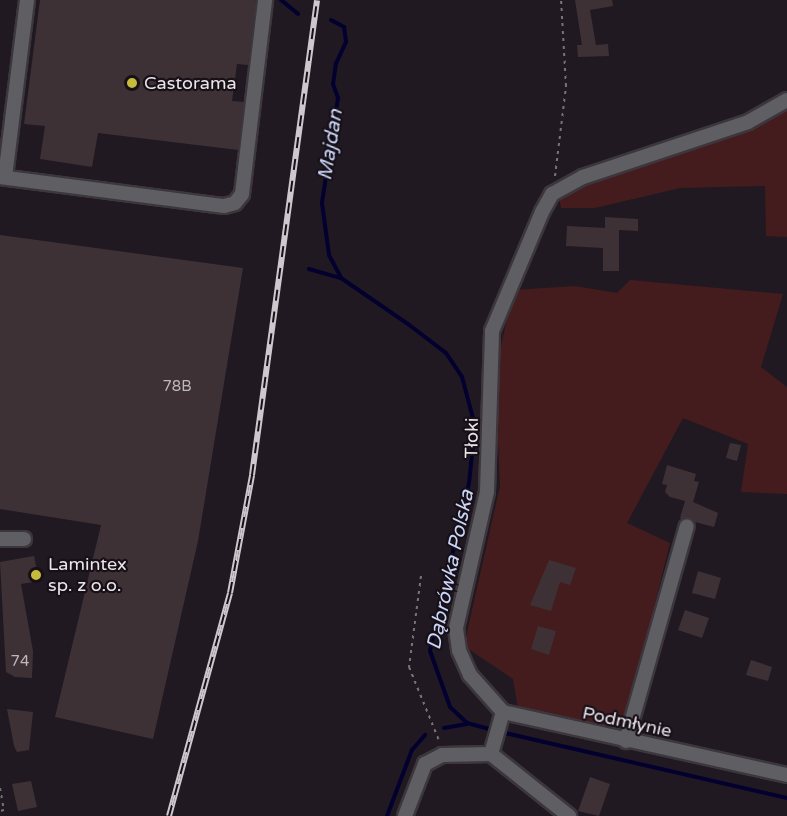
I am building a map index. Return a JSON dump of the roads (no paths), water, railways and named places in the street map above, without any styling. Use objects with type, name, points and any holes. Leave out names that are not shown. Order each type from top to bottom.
[{"type":"street","points":[[27,0],[2,177],[224,206],[235,203],[242,194],[265,0]]},
{"type":"street","name":"Tłoki","points":[[502,716],[470,675],[459,650],[456,628],[487,492],[492,331],[552,194],[583,177],[640,155],[748,122],[787,100]]},
{"type":"street","points":[[626,741],[687,526]]},
{"type":"street","points":[[0,539],[24,539]]},
{"type":"street","points":[[493,749],[502,716]]},
{"type":"street","name":"Podmłynie","points":[[502,716],[787,775]]},
{"type":"street","points":[[405,816],[426,764],[442,755],[493,749],[569,816]]},
{"type":"waterway","name":"Majdan","points":[[281,0],[298,14]]},
{"type":"waterway","name":"Majdan","points":[[331,20],[344,27],[346,42],[336,63],[333,84],[338,98],[322,203],[329,255],[341,278]]},
{"type":"waterway","name":"Dąbrówka Polska","points":[[309,269],[341,278],[408,324],[446,353],[462,377],[475,426],[469,483],[430,651],[450,707],[467,723],[494,730]]},
{"type":"waterway","points":[[444,728],[467,724]]},
{"type":"waterway","name":"Dąbrówka Polska","points":[[501,732],[787,798]]},
{"type":"waterway","points":[[387,816],[412,750],[425,735]]},
{"type":"railway","points":[[169,816],[230,593],[252,475],[317,0]]},
{"type":"place","name":"Castorama","points":[[132,83]]},
{"type":"place","name":"Lamintex sp. z o.o.","points":[[36,575]]}]
